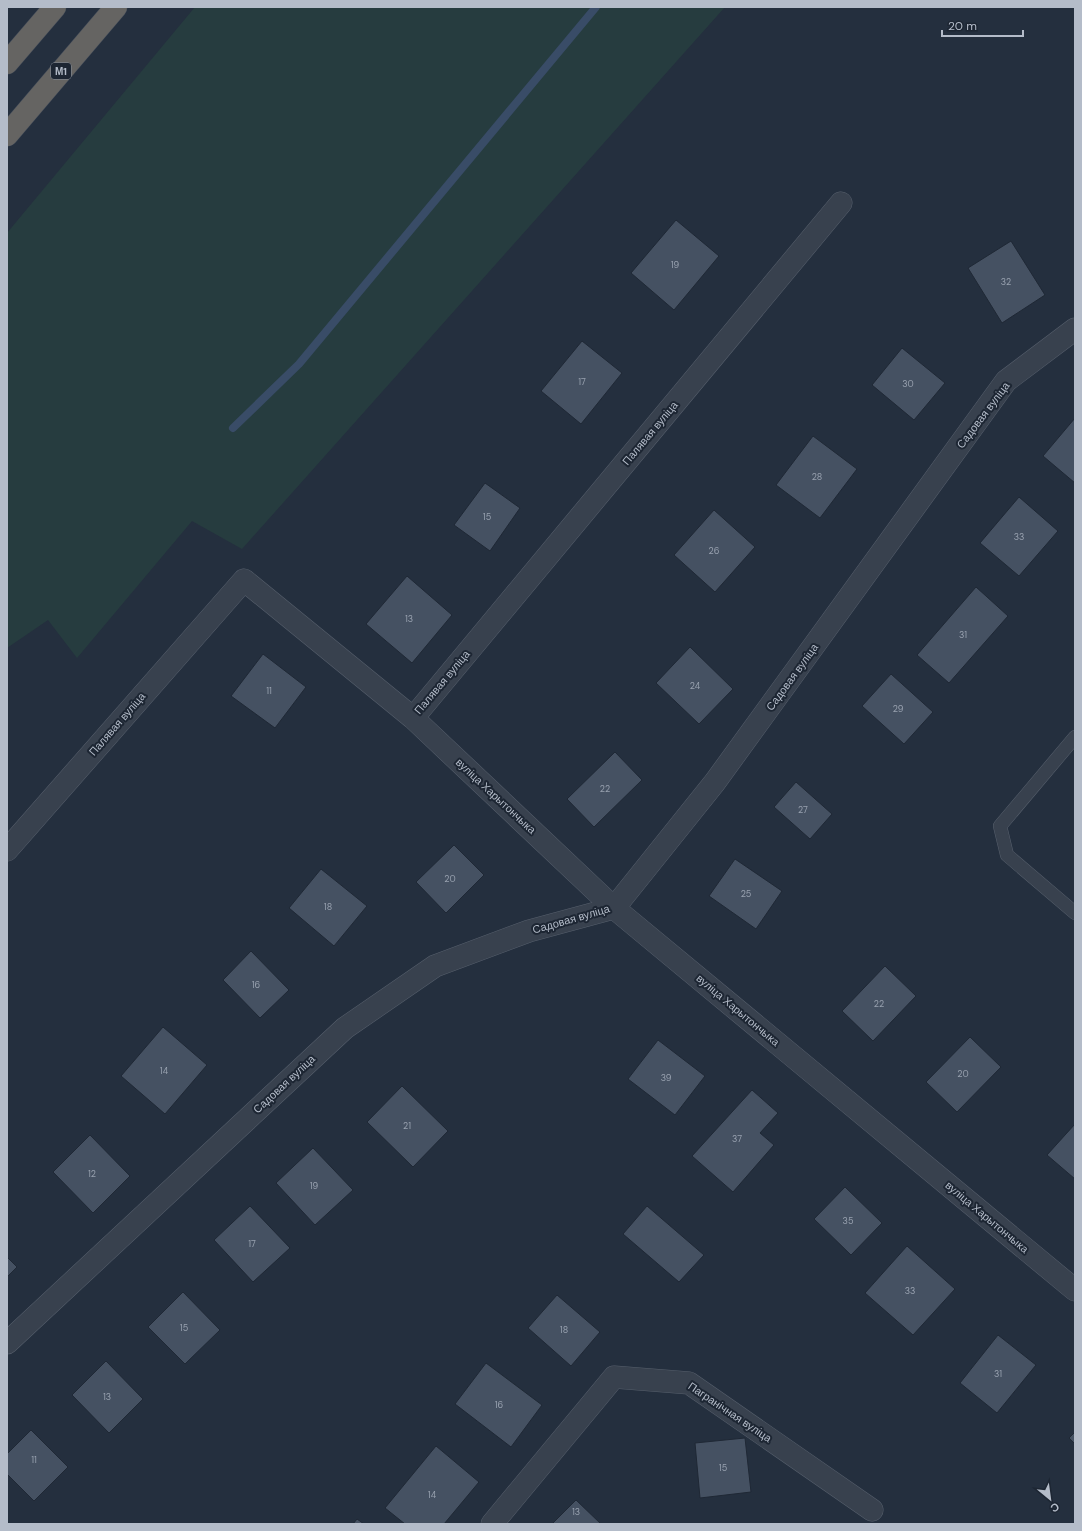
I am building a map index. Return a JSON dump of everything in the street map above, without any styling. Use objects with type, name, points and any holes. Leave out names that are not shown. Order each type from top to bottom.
[{"type":"highway","points":[[7,63],[55,7]]},
{"type":"highway","name":"М1","points":[[7,135],[116,7]]},
{"type":"street","name":"Палявая вуліца","points":[[7,850],[244,580],[413,718],[841,204]]},
{"type":"street","name":"Садовая вуліца","points":[[7,1343],[345,1028],[435,966],[529,931],[614,908],[715,782],[1006,381],[1075,329]]},
{"type":"street","name":"вуліца Харытончыка","points":[[413,718],[614,908],[1075,1290]]},
{"type":"street","name":"Пагранічная вуліца","points":[[492,1524],[614,1377],[689,1383],[872,1510]]},
{"type":"lane","points":[[1075,738],[1000,826],[1007,854],[1075,913]]},
{"type":"green space","points":[[195,7],[725,7],[242,549],[192,521],[77,658],[48,620],[7,648],[7,233]]},
{"type":"building","points":[[676,220],[719,256],[674,310],[631,273]]},
{"type":"building","points":[[1011,241],[1045,295],[1002,323],[968,268]]},
{"type":"building","points":[[582,341],[622,373],[581,424],[541,391]]},
{"type":"building","points":[[902,348],[945,383],[914,420],[872,385]]},
{"type":"building","points":[[1075,418],[1075,483],[1043,456]]},
{"type":"building","points":[[813,436],[857,469],[820,518],[776,485]]},
{"type":"building","points":[[485,483],[520,508],[490,551],[454,525]]},
{"type":"building","points":[[1019,497],[1058,531],[1019,576],[980,543]]},
{"type":"building","points":[[714,510],[755,547],[715,592],[674,555]]},
{"type":"building","points":[[407,576],[452,615],[412,663],[366,624]]},
{"type":"building","points":[[976,587],[1008,616],[949,683],[917,655]]},
{"type":"building","points":[[690,647],[733,689],[699,724],[656,683]]},
{"type":"building","points":[[263,654],[306,687],[275,728],[231,696]]},
{"type":"building","points":[[891,674],[933,712],[904,744],[862,706]]},
{"type":"building","points":[[615,752],[642,780],[594,827],[567,799]]},
{"type":"building","points":[[796,782],[832,814],[810,839],[774,807]]},
{"type":"building","points":[[454,845],[484,875],[446,913],[416,882]]},
{"type":"building","points":[[735,859],[782,891],[756,929],[709,896]]},
{"type":"building","points":[[321,869],[367,906],[334,946],[289,908]]},
{"type":"building","points":[[251,951],[289,990],[260,1018],[223,980]]},
{"type":"building","points":[[885,966],[916,996],[873,1041],[842,1011]]},
{"type":"building","points":[[163,1027],[207,1065],[165,1114],[121,1076]]},
{"type":"building","points":[[970,1037],[1001,1067],[957,1112],[926,1082]]},
{"type":"building","points":[[658,1040],[705,1076],[675,1115],[628,1079]]},
{"type":"building","points":[[402,1086],[448,1131],[413,1167],[367,1122]]},
{"type":"building","points":[[752,1090],[778,1113],[760,1133],[774,1145],[733,1192],[692,1156]]},
{"type":"building","points":[[1075,1124],[1075,1179],[1047,1155]]},
{"type":"building","points":[[90,1135],[130,1176],[93,1213],[53,1172]]},
{"type":"building","points":[[313,1148],[353,1190],[315,1225],[276,1183]]},
{"type":"building","points":[[845,1187],[882,1223],[851,1255],[814,1219]]},
{"type":"building","points":[[250,1206],[290,1248],[253,1282],[214,1240]]},
{"type":"building","points":[[647,1206],[704,1255],[679,1282],[623,1234]]},
{"type":"building","points":[[907,1246],[955,1289],[913,1335],[865,1293]]},
{"type":"building","points":[[7,1257],[17,1267],[7,1277]]},
{"type":"building","points":[[183,1292],[220,1330],[185,1364],[148,1327]]},
{"type":"building","points":[[557,1295],[600,1332],[571,1366],[528,1328]]},
{"type":"building","points":[[998,1335],[1036,1365],[997,1413],[960,1383]]},
{"type":"building","points":[[106,1361],[143,1399],[109,1433],[72,1395]]},
{"type":"building","points":[[486,1363],[542,1405],[511,1447],[455,1404]]},
{"type":"building","points":[[31,1430],[68,1467],[34,1501],[7,1474],[7,1454]]},
{"type":"building","points":[[1075,1432],[1075,1444],[1069,1438]]},
{"type":"building","points":[[745,1438],[751,1492],[700,1498],[695,1443]]},
{"type":"building","points":[[436,1446],[479,1482],[444,1524],[405,1524],[385,1508]]},
{"type":"building","points":[[576,1500],[601,1524],[552,1524]]},
{"type":"building","points":[[357,1519],[364,1524],[353,1524]]},
{"type":"waterway","points":[[233,428],[299,364],[596,7]]}]
